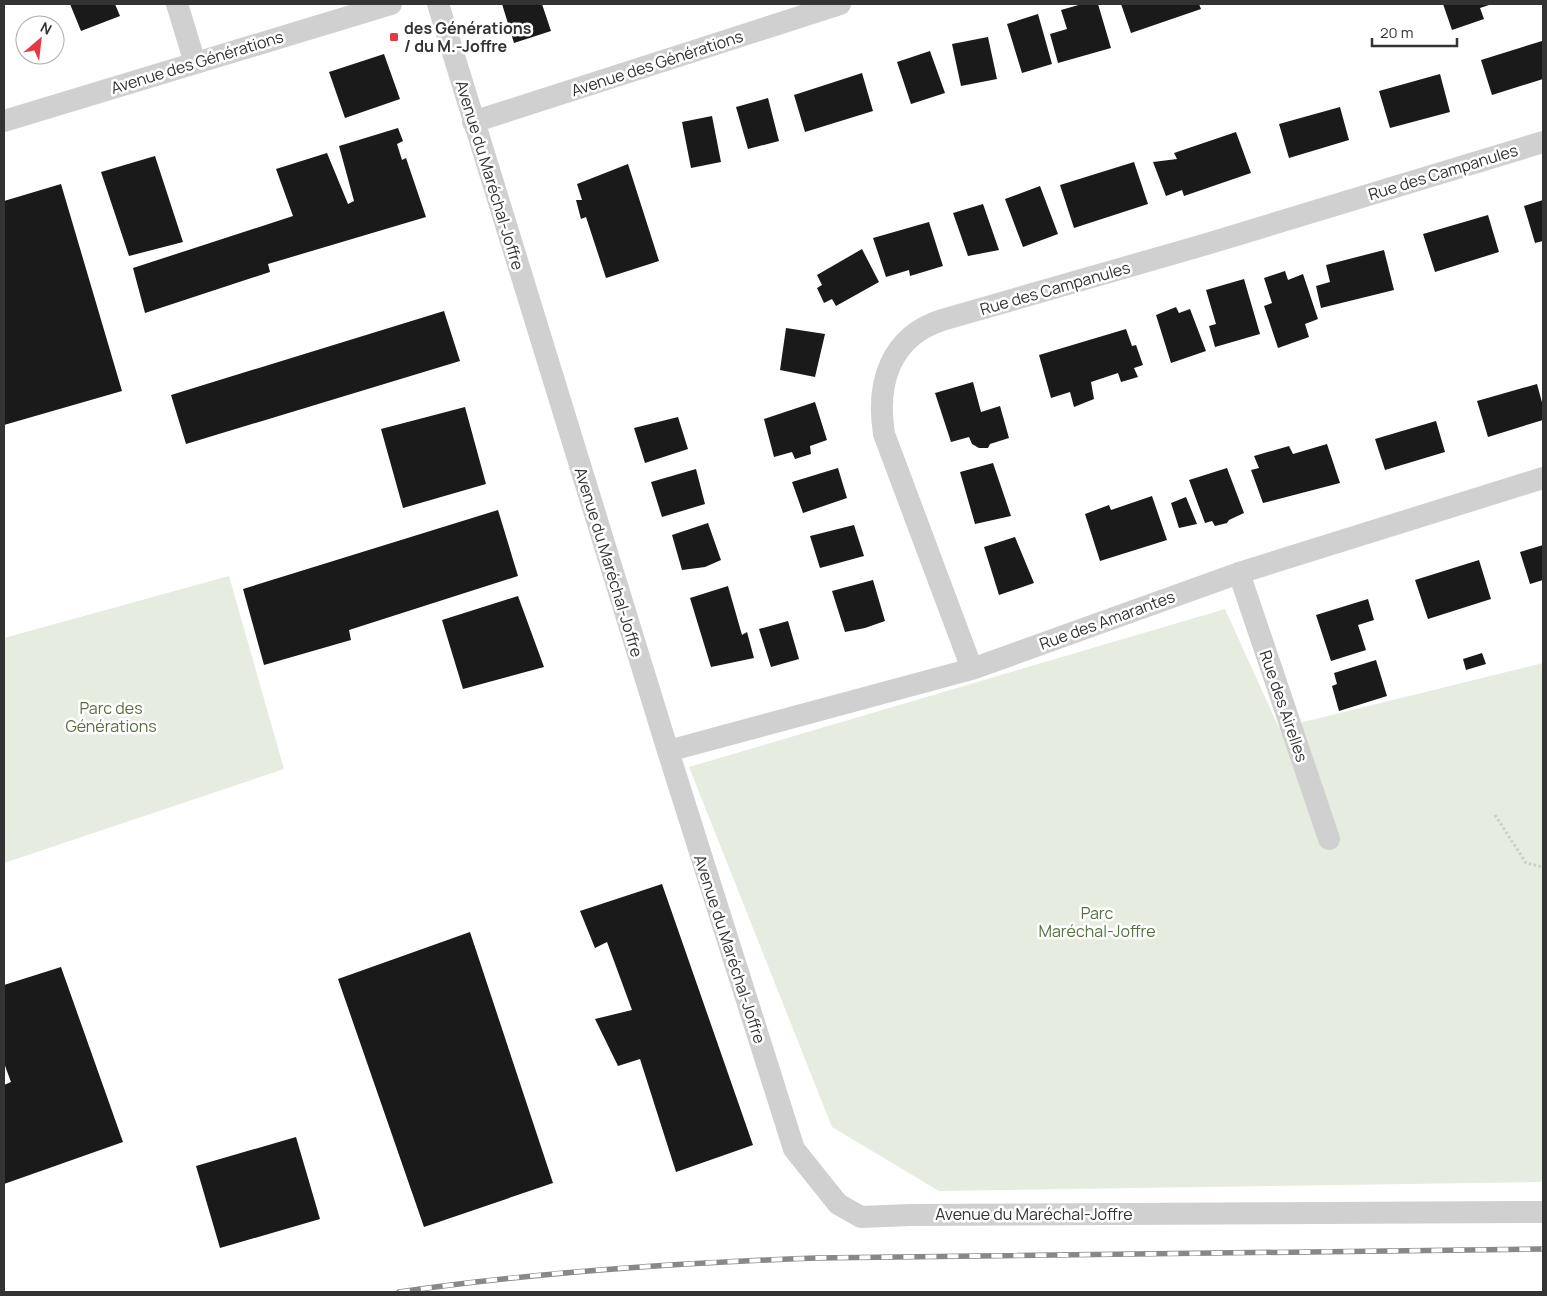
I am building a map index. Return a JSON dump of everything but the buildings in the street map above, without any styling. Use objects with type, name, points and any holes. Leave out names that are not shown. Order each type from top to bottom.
[{"type":"street","points":[[177,4],[195,63]]},
{"type":"street","name":"Avenue des Générations","points":[[4,121],[391,4]]},
{"type":"street","name":"Avenue du Maréchal-Joffre","points":[[438,4],[668,751],[794,1150],[838,1204],[861,1217],[920,1215],[1543,1212]]},
{"type":"street","name":"Avenue des Générations","points":[[473,122],[805,9],[840,4]]},
{"type":"street","name":"Rue des Campanules","points":[[972,669],[884,434],[881,412],[887,373],[896,354],[910,337],[926,325],[942,320],[1210,243],[1543,142]]},
{"type":"street","name":"Rue des Amarantes","points":[[668,751],[972,669],[1239,573],[1543,478]]},
{"type":"street","name":"Rue des Airelles","points":[[1239,573],[1329,839]]},
{"type":"path","points":[[1495,815],[1526,862],[1543,867]]},
{"type":"green space","name":"Parc des Générations","points":[[229,576],[284,769],[4,863],[4,638]]},
{"type":"green space","name":"Parc Maréchal-Joffre","points":[[1225,609],[1279,728],[1543,663],[1543,1182],[939,1191],[832,1127],[689,767]]},
{"type":"railway","points":[[399,1292],[607,1269],[816,1258],[1543,1249]]},
{"type":"place","name":"des Générations / du M.-Joffre","points":[[394,37]]}]
